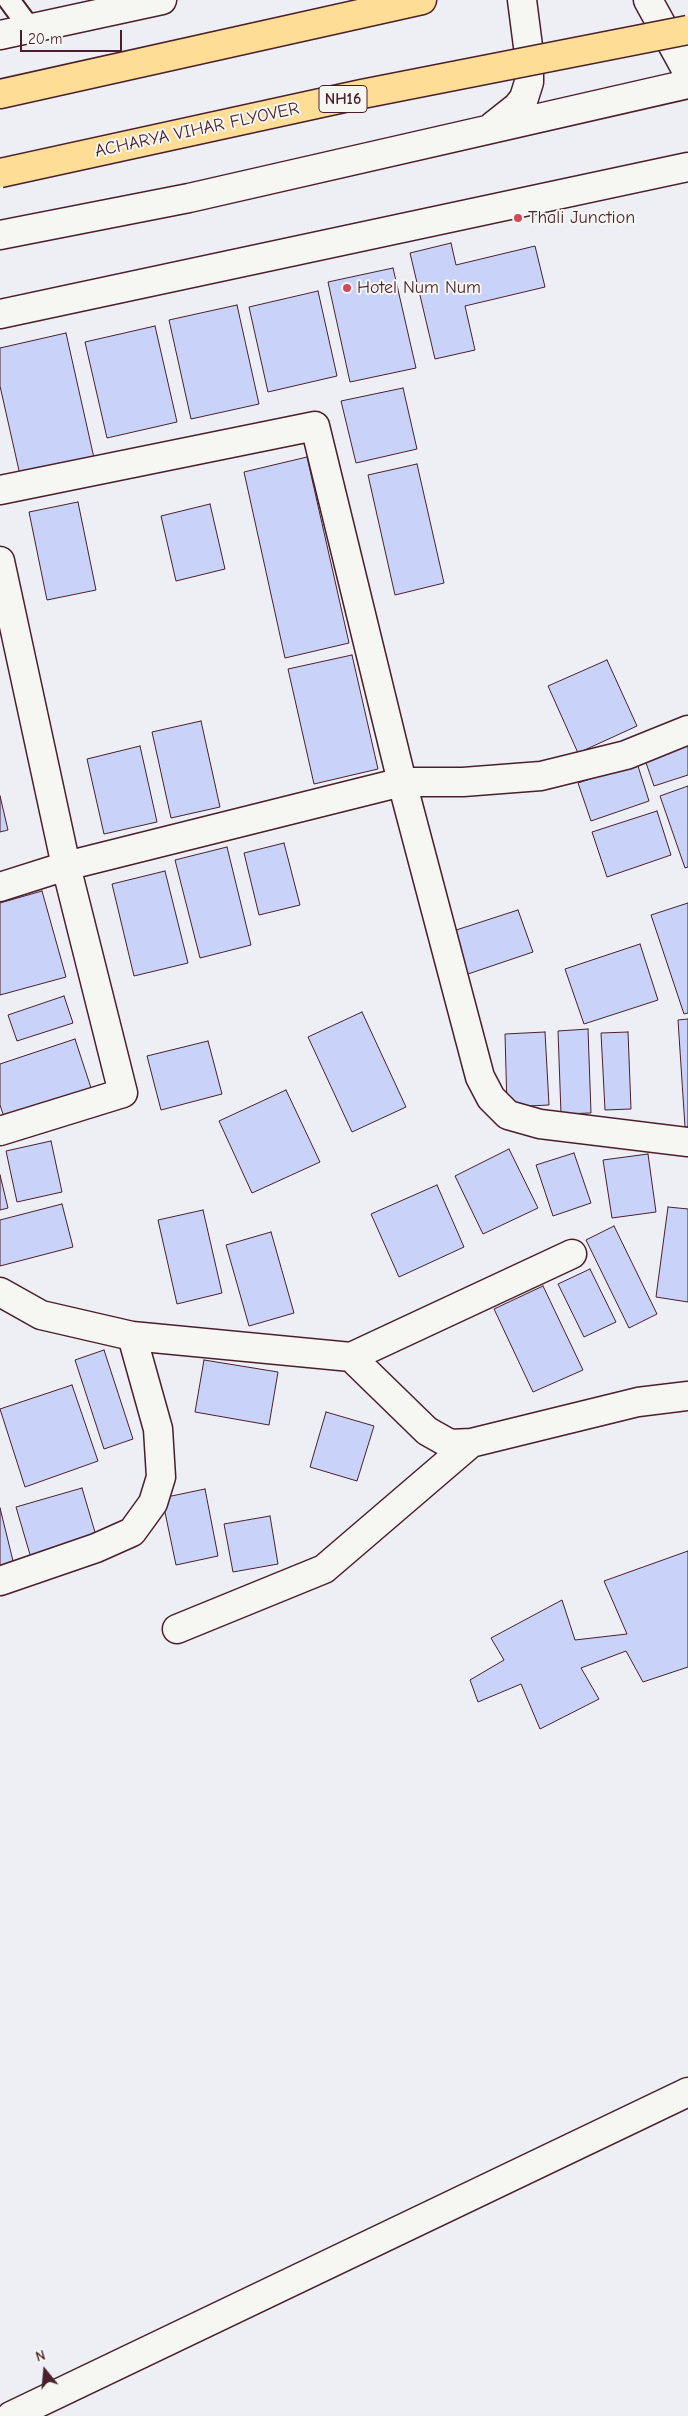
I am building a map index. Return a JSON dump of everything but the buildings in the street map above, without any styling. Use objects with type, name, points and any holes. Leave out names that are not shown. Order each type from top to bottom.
[{"type":"highway","points":[[0,94],[422,0]]},
{"type":"highway","name":"ACHARYA VIHAR FLYOVER","points":[[0,173],[362,94],[688,30]]},
{"type":"street","points":[[0,35],[29,27],[162,0]]},
{"type":"street","points":[[488,130],[517,107],[524,98],[529,82],[529,54],[522,0]]},
{"type":"street","points":[[648,0],[688,72]]},
{"type":"street","points":[[0,235],[188,198],[688,84]]},
{"type":"street","points":[[0,314],[688,167]]},
{"type":"street","points":[[0,490],[315,426],[402,782],[480,1077],[491,1098],[508,1115],[540,1124],[688,1142]]},
{"type":"street","points":[[0,561],[66,866],[123,1093],[0,1131]]},
{"type":"street","points":[[0,887],[66,866],[402,782],[463,782],[541,776],[626,755],[688,730]]},
{"type":"street","points":[[0,1292],[41,1315],[132,1336],[351,1357],[572,1254]]},
{"type":"street","points":[[0,1581],[96,1548],[132,1532],[153,1503],[161,1477],[158,1429],[132,1336]]},
{"type":"street","points":[[351,1357],[427,1431],[450,1444],[471,1443],[638,1402],[688,1396]]},
{"type":"street","points":[[177,1629],[324,1569],[471,1443]]},
{"type":"street","points":[[11,2416],[688,2092]]},
{"type":"lane","points":[[9,0],[29,27]]},
{"type":"place","name":"Thali Junction","points":[[518,218]]},
{"type":"place","name":"Hotel Num Num","points":[[347,288]]}]
